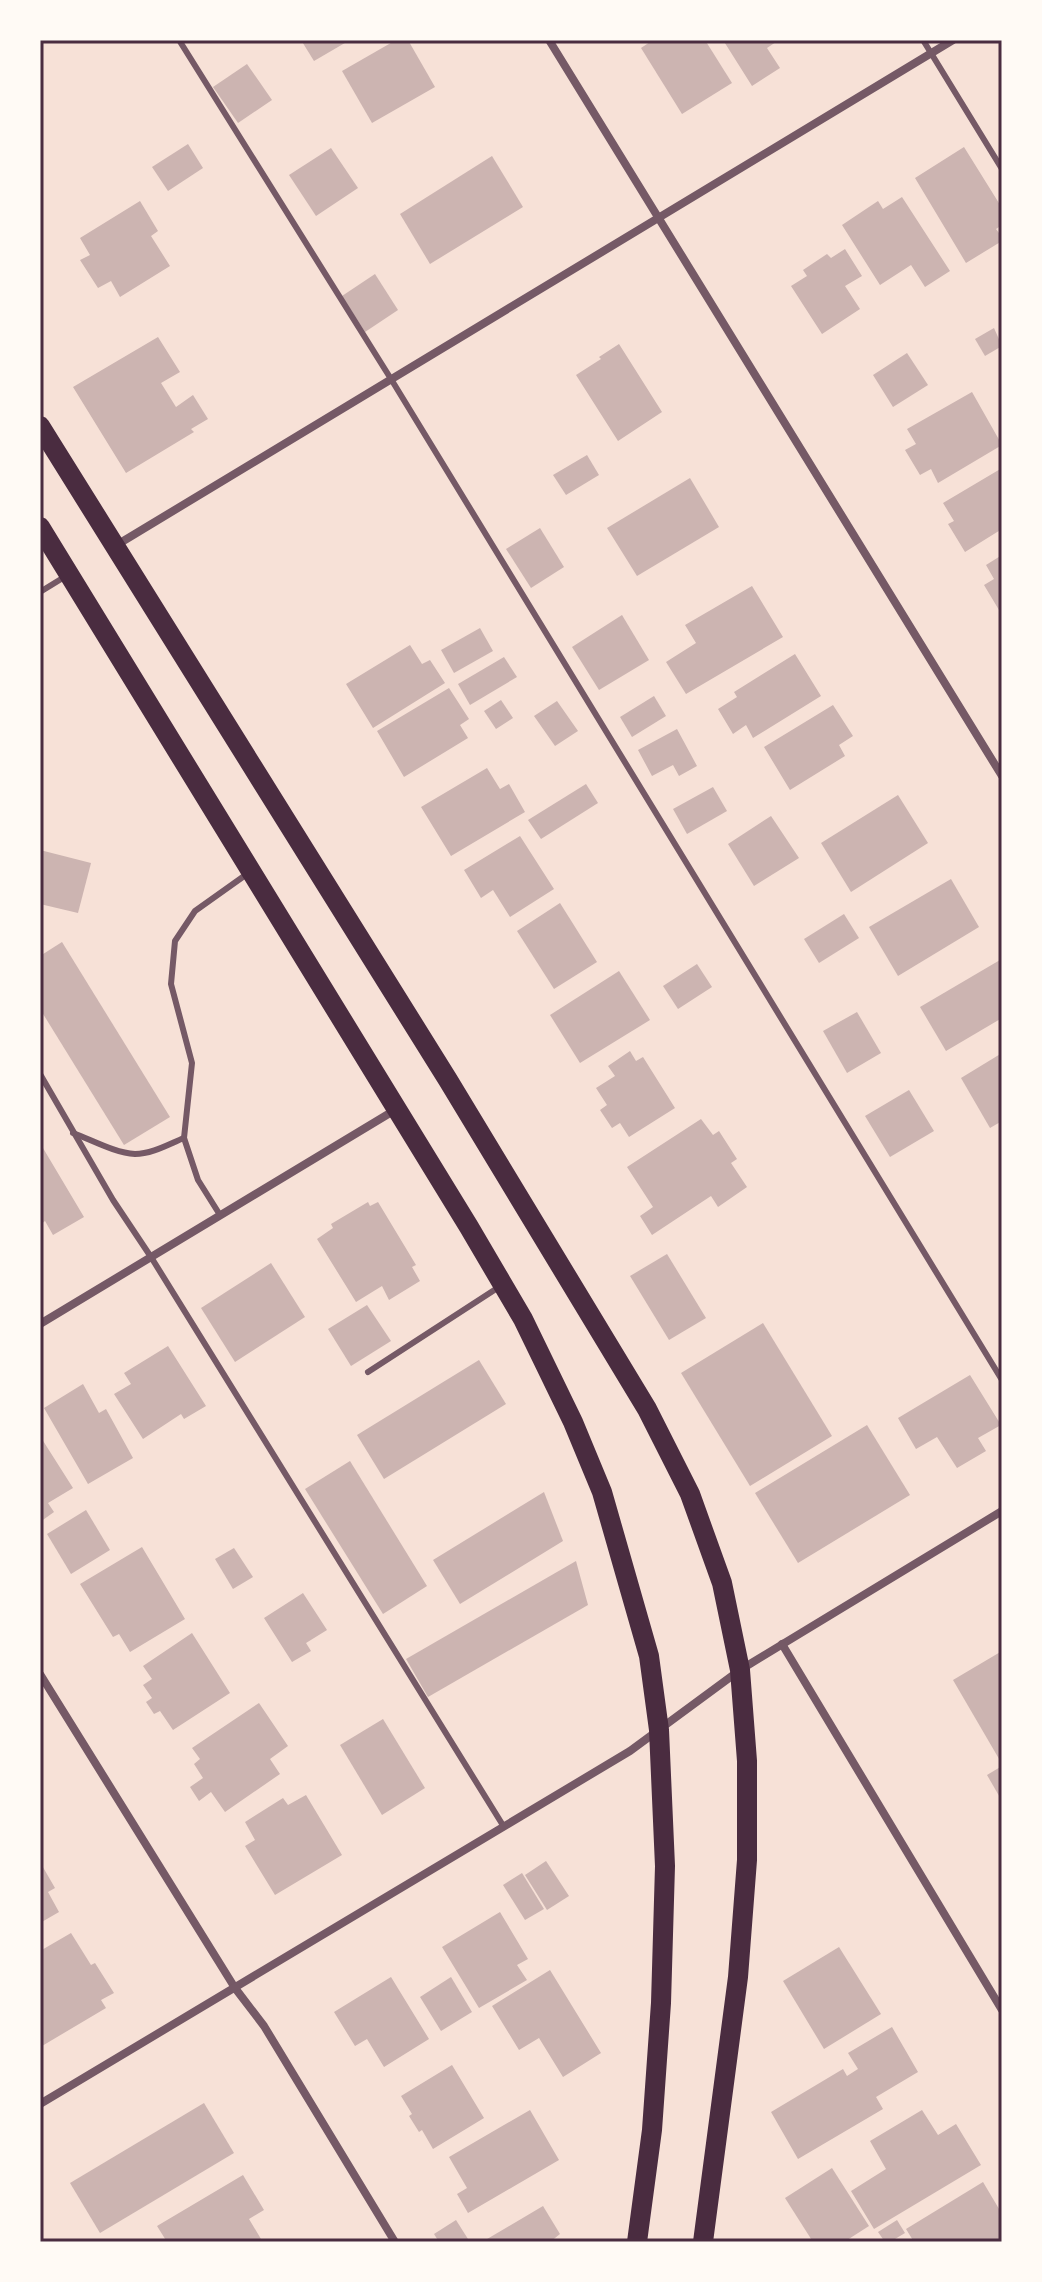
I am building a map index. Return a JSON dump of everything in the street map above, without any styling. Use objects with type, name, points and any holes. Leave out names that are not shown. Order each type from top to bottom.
[{"type":"main road","points":[[40,426],[448,1080],[647,1409],[690,1494],[722,1583],[740,1670],[747,1761],[747,1860],[738,1977],[703,2242]]},
{"type":"main road","points":[[40,527],[523,1319],[567,1409],[602,1492],[649,1656],[659,1730],[665,1866],[661,2003],[652,2130],[637,2242]]},
{"type":"street","points":[[549,40],[1002,776]]},
{"type":"street","points":[[115,546],[953,40]]},
{"type":"street","points":[[40,1324],[396,1110]]},
{"type":"street","points":[[40,2104],[630,1751],[740,1670],[1002,1511]]},
{"type":"street","points":[[782,1644],[1002,2010]]},
{"type":"street","points":[[40,1674],[235,1988],[264,2026],[395,2242]]},
{"type":"lane","points":[[179,40],[391,379],[1002,1380]]},
{"type":"lane","points":[[923,40],[1002,169]]},
{"type":"lane","points":[[40,592],[69,575]]},
{"type":"lane","points":[[220,1215],[198,1180],[184,1138],[192,1063],[171,984],[175,941],[195,911],[250,872]]},
{"type":"lane","points":[[40,1074],[113,1200],[504,1827]]},
{"type":"lane","points":[[73,1133],[135,1154],[184,1138]]},
{"type":"lane","points":[[368,1372],[502,1285]]},
{"type":"building","points":[[301,40],[350,40],[314,61]]},
{"type":"building","points":[[396,40],[408,40],[435,87],[372,123],[342,71]]},
{"type":"building","points":[[653,40],[705,40],[732,83],[682,114],[641,48]]},
{"type":"building","points":[[723,40],[779,40],[767,48],[780,68],[752,86]]},
{"type":"building","points":[[247,64],[272,100],[238,123],[213,87]]},
{"type":"building","points":[[188,144],[203,168],[168,191],[152,167]]},
{"type":"building","points":[[964,147],[1002,208],[1002,225],[996,229],[1002,241],[966,263],[915,178]]},
{"type":"building","points":[[331,148],[358,188],[316,216],[289,175]]},
{"type":"building","points":[[492,156],[523,207],[430,264],[400,214]]},
{"type":"building","points":[[902,197],[950,271],[925,287],[911,265],[880,285],[842,225],[878,201],[883,209]]},
{"type":"building","points":[[140,201],[158,231],[151,236],[170,266],[120,297],[111,281],[98,288],[80,260],[90,255],[80,238]]},
{"type":"building","points":[[845,249],[862,276],[845,286],[860,309],[822,334],[791,286],[807,276],[803,270],[827,254],[831,258]]},
{"type":"building","points":[[375,274],[398,310],[365,332],[342,296]]},
{"type":"building","points":[[994,328],[1002,346],[985,356],[975,339]]},
{"type":"building","points":[[158,337],[180,372],[161,383],[176,407],[193,395],[208,419],[191,429],[194,432],[126,473],[73,387]]},
{"type":"building","points":[[619,344],[662,412],[618,441],[576,375]]},
{"type":"building","points":[[907,353],[928,385],[893,407],[873,375]]},
{"type":"building","points":[[972,392],[1002,445],[938,483],[931,469],[920,475],[905,450],[916,444],[907,429]]},
{"type":"building","points":[[587,455],[599,475],[566,495],[553,475]]},
{"type":"building","points":[[1002,468],[1002,529],[965,552],[948,524],[954,521],[943,503]]},
{"type":"building","points":[[690,478],[719,527],[637,576],[607,528]]},
{"type":"building","points":[[540,528],[564,567],[531,588],[506,549]]},
{"type":"building","points":[[1002,555],[1002,615],[984,585],[994,579],[986,565]]},
{"type":"building","points":[[752,586],[783,637],[686,694],[666,662],[696,643],[685,625]]},
{"type":"building","points":[[622,615],[649,660],[599,690],[572,647]]},
{"type":"building","points":[[480,628],[493,651],[454,673],[441,650]]},
{"type":"building","points":[[410,645],[422,664],[430,660],[445,683],[373,728],[346,684]]},
{"type":"building","points":[[795,654],[821,696],[753,738],[746,725],[733,734],[718,709],[737,697],[734,692]]},
{"type":"building","points":[[504,657],[517,677],[470,705],[458,684]]},
{"type":"building","points":[[449,688],[469,719],[460,725],[468,738],[404,777],[377,731]]},
{"type":"building","points":[[654,696],[666,716],[632,737],[620,717]]},
{"type":"building","points":[[501,700],[513,718],[496,729],[484,711]]},
{"type":"building","points":[[557,701],[578,731],[555,746],[534,716]]},
{"type":"building","points":[[833,705],[853,736],[839,745],[845,756],[790,790],[764,747]]},
{"type":"building","points":[[677,729],[697,766],[679,776],[673,765],[652,776],[638,750]]},
{"type":"building","points":[[487,768],[500,789],[509,784],[525,812],[451,856],[421,807]]},
{"type":"building","points":[[586,784],[598,803],[541,839],[528,820]]},
{"type":"building","points":[[713,787],[727,811],[687,834],[673,809]]},
{"type":"building","points":[[898,795],[928,843],[851,892],[821,843]]},
{"type":"building","points":[[771,816],[799,858],[754,886],[728,844]]},
{"type":"building","points":[[520,836],[554,889],[510,917],[493,890],[481,898],[464,870]]},
{"type":"building","points":[[40,850],[91,863],[78,913],[40,904]]},
{"type":"building","points":[[951,879],[979,927],[898,976],[869,927]]},
{"type":"building","points":[[560,903],[597,962],[554,989],[517,931]]},
{"type":"building","points":[[844,914],[859,938],[819,963],[804,939]]},
{"type":"building","points":[[62,942],[170,1117],[124,1145],[40,1009],[40,956]]},
{"type":"building","points":[[1000,960],[1002,1018],[946,1051],[920,1007]]},
{"type":"building","points":[[697,964],[712,987],[678,1009],[663,986]]},
{"type":"building","points":[[619,971],[650,1020],[580,1063],[550,1015]]},
{"type":"building","points":[[857,1012],[881,1053],[847,1073],[823,1031]]},
{"type":"building","points":[[630,1051],[636,1061],[643,1057],[675,1108],[629,1137],[620,1123],[612,1128],[600,1110],[607,1105],[596,1088],[615,1076],[608,1066]]},
{"type":"building","points":[[1002,1053],[1002,1121],[990,1128],[961,1078]]},
{"type":"building","points":[[909,1090],[934,1131],[890,1157],[865,1116]]},
{"type":"building","points":[[701,1119],[713,1135],[719,1131],[737,1159],[731,1163],[747,1187],[718,1207],[711,1196],[652,1235],[640,1216],[653,1207],[627,1167]]},
{"type":"building","points":[[40,1143],[84,1217],[53,1235],[45,1221],[40,1225]]},
{"type":"building","points":[[368,1202],[370,1206],[378,1202],[416,1265],[412,1267],[420,1281],[389,1300],[382,1286],[356,1302],[317,1239],[333,1228],[331,1224]]},
{"type":"building","points":[[667,1254],[706,1318],[669,1340],[630,1276]]},
{"type":"building","points":[[271,1263],[305,1317],[235,1362],[201,1308]]},
{"type":"building","points":[[367,1305],[391,1341],[351,1366],[328,1329]]},
{"type":"building","points":[[763,1323],[832,1436],[750,1486],[681,1373]]},
{"type":"building","points":[[168,1346],[206,1406],[184,1419],[181,1414],[143,1439],[114,1394],[131,1384],[124,1373]]},
{"type":"building","points":[[479,1360],[506,1404],[384,1479],[357,1435]]},
{"type":"building","points":[[970,1375],[1001,1425],[978,1438],[986,1451],[957,1468],[937,1437],[916,1449],[898,1418]]},
{"type":"building","points":[[83,1384],[99,1413],[106,1409],[133,1458],[88,1484],[44,1408]]},
{"type":"building","points":[[867,1425],[910,1495],[798,1563],[755,1493]]},
{"type":"building","points":[[40,1436],[73,1488],[48,1503],[54,1512],[40,1522]]},
{"type":"building","points":[[350,1461],[427,1586],[383,1614],[305,1489]]},
{"type":"building","points":[[544,1492],[563,1541],[460,1604],[433,1560]]},
{"type":"building","points":[[86,1510],[110,1550],[71,1574],[47,1534]]},
{"type":"building","points":[[142,1547],[185,1619],[130,1652],[119,1634],[113,1637],[80,1584]]},
{"type":"building","points":[[234,1548],[253,1577],[233,1589],[215,1559]]},
{"type":"building","points":[[576,1561],[588,1605],[428,1697],[406,1659]]},
{"type":"building","points":[[303,1593],[327,1630],[306,1643],[311,1651],[292,1662],[264,1618]]},
{"type":"building","points":[[192,1633],[230,1693],[173,1730],[160,1711],[154,1714],[146,1702],[152,1698],[143,1685],[152,1679],[143,1666]]},
{"type":"building","points":[[1002,1651],[1002,1764],[953,1680]]},
{"type":"building","points":[[259,1703],[288,1746],[270,1759],[280,1774],[225,1812],[211,1792],[199,1801],[190,1787],[203,1778],[194,1764],[200,1759],[192,1748]]},
{"type":"building","points":[[383,1719],[425,1788],[382,1815],[340,1745]]},
{"type":"building","points":[[1002,1766],[1002,1801],[987,1775]]},
{"type":"building","points":[[306,1795],[342,1855],[275,1895],[245,1846],[255,1840],[245,1822],[283,1798],[288,1805]]},
{"type":"building","points":[[546,1861],[569,1896],[547,1910],[525,1875]]},
{"type":"building","points":[[40,1862],[55,1888],[48,1892],[59,1912],[40,1923]]},
{"type":"building","points":[[522,1873],[544,1909],[525,1920],[503,1885]]},
{"type":"building","points":[[500,1912],[528,1959],[517,1965],[527,1980],[479,2008],[442,1947]]},
{"type":"building","points":[[71,1933],[114,1993],[101,2000],[106,2008],[42,2046],[40,1951]]},
{"type":"building","points":[[839,1947],[881,2014],[824,2049],[783,1981]]},
{"type":"building","points":[[550,1970],[601,2053],[563,2077],[539,2038],[519,2050],[492,2006]]},
{"type":"building","points":[[391,1977],[429,2039],[384,2067],[367,2039],[355,2046],[334,2012]]},
{"type":"building","points":[[451,1977],[472,2012],[441,2031],[420,1997]]},
{"type":"building","points":[[892,2027],[918,2072],[876,2097],[883,2109],[798,2159],[771,2112],[843,2069],[847,2076],[858,2069],[848,2053]]},
{"type":"building","points":[[452,2065],[484,2118],[433,2149],[409,2116],[412,2114],[401,2096]]},
{"type":"building","points":[[204,2103],[234,2153],[100,2233],[70,2183]]},
{"type":"building","points":[[530,2110],[559,2160],[468,2213],[457,2194],[467,2188],[449,2157]]},
{"type":"building","points":[[922,2110],[938,2135],[956,2124],[981,2165],[874,2229],[851,2191],[886,2169],[870,2141]]},
{"type":"building","points":[[832,2168],[869,2226],[844,2242],[813,2242],[785,2198]]},
{"type":"building","points":[[243,2175],[264,2210],[249,2219],[261,2239],[257,2242],[167,2242],[157,2226]]},
{"type":"building","points":[[983,2182],[1002,2214],[1002,2238],[996,2242],[914,2242],[906,2229]]},
{"type":"building","points":[[543,2206],[560,2234],[550,2242],[482,2242]]},
{"type":"building","points":[[456,2220],[468,2239],[463,2242],[439,2242],[434,2234]]},
{"type":"building","points":[[897,2220],[905,2233],[885,2242],[878,2232]]}]
